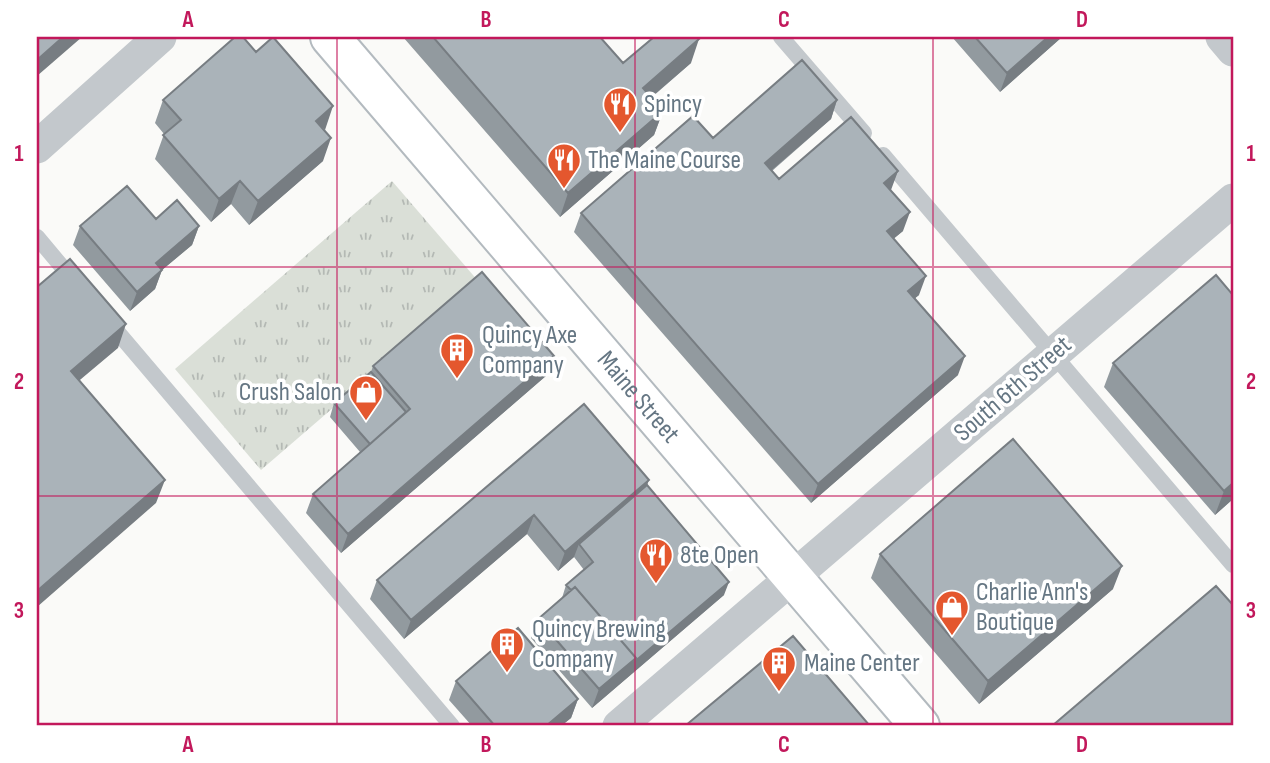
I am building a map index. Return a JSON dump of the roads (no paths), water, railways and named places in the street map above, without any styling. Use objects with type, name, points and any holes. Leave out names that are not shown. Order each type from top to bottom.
[{"type":"street","points":[[37,147],[160,37]]},
{"type":"street","name":"Maine Street","points":[[330,37],[920,726]]},
{"type":"street","points":[[1222,37],[1233,50]]},
{"type":"street","name":"South 6th Street","points":[[619,726],[1233,200]]},
{"type":"lane","points":[[781,37],[1233,565]]},
{"type":"lane","points":[[37,237],[452,726]]},
{"type":"place","name":"Spincy","points":[[620,134]]},
{"type":"place","name":"The Maine Course","points":[[564,190]]},
{"type":"place","name":"Quincy Axe Company","points":[[457,380]]},
{"type":"place","name":"Crush Salon","points":[[366,422]]},
{"type":"place","name":"8te Open","points":[[656,585]]},
{"type":"place","name":"Charlie Ann's Boutique","points":[[952,637]]},
{"type":"place","name":"Quincy Brewing Company","points":[[507,674]]},
{"type":"place","name":"Maine Center","points":[[779,693]]}]
